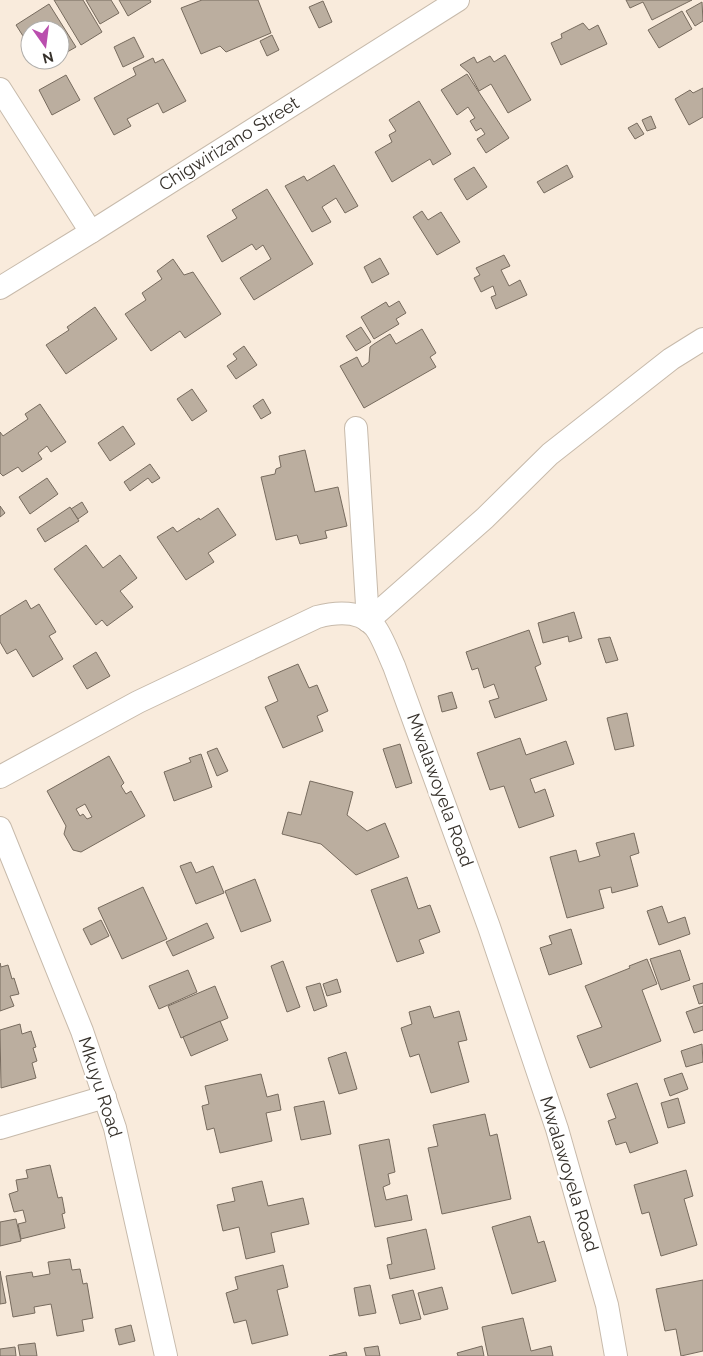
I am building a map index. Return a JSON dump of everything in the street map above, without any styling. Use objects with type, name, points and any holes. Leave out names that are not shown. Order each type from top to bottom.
[{"type":"street","name":"Chigwirizano Street","points":[[0,288],[458,0]]},
{"type":"street","points":[[0,90],[91,232]]},
{"type":"street","points":[[368,621],[485,518],[550,454],[671,359],[703,340]]},
{"type":"street","points":[[356,428],[368,621]]},
{"type":"street","points":[[0,777],[138,702],[317,617],[332,613],[346,613],[368,621]]},
{"type":"street","name":"Mwalawoyela Road","points":[[368,621],[376,628],[394,666],[490,927],[557,1129],[607,1305],[616,1356]]},
{"type":"street","name":"Mkuyu Road","points":[[0,828],[82,1031],[105,1096],[115,1128],[166,1356]]},
{"type":"street","points":[[0,1128],[105,1096]]},
{"type":"building","points":[[54,0],[83,0],[102,32],[81,45],[70,27],[70,20],[66,20]]},
{"type":"building","points":[[86,0],[111,0],[119,13],[100,24]]},
{"type":"building","points":[[119,0],[150,0],[151,2],[128,16]]},
{"type":"building","points":[[202,0],[258,0],[271,33],[226,52],[220,46],[201,54],[181,8]]},
{"type":"building","points":[[626,0],[692,0],[652,20],[643,2],[630,8]]},
{"type":"building","points":[[323,1],[332,22],[319,28],[309,7]]},
{"type":"building","points":[[702,2],[703,21],[695,26],[686,11]]},
{"type":"building","points":[[49,4],[59,20],[24,20]]},
{"type":"building","points":[[682,11],[692,29],[659,48],[648,30]]},
{"type":"building","points":[[20,22],[20,31],[16,25]]},
{"type":"building","points":[[583,23],[589,30],[598,25],[607,44],[561,65],[551,43],[562,38],[561,34]]},
{"type":"building","points":[[272,35],[279,50],[267,56],[260,41]]},
{"type":"building","points":[[70,37],[76,47],[70,50]]},
{"type":"building","points":[[134,37],[144,57],[123,67],[114,47]]},
{"type":"building","points":[[505,55],[531,100],[508,113],[491,84],[479,91],[469,73],[460,65],[474,57],[477,63],[490,56],[494,62]]},
{"type":"building","points":[[153,58],[155,63],[163,59],[186,101],[163,113],[158,103],[127,119],[131,126],[114,135],[94,98],[136,75],[133,68]]},
{"type":"building","points":[[467,74],[509,138],[486,153],[477,139],[485,134],[481,128],[476,131],[470,121],[475,118],[468,107],[457,115],[441,90]]},
{"type":"building","points":[[66,75],[80,100],[52,115],[39,90]]},
{"type":"building","points":[[703,88],[703,117],[689,125],[675,99],[690,90],[693,93]]},
{"type":"building","points":[[419,101],[451,154],[433,165],[430,159],[392,182],[375,152],[392,142],[389,135],[396,131],[389,120]]},
{"type":"building","points":[[651,116],[656,128],[647,131],[642,120]]},
{"type":"building","points":[[637,123],[644,134],[635,139],[628,128]]},
{"type":"building","points":[[334,165],[358,206],[345,213],[336,198],[322,207],[331,222],[312,232],[285,186],[304,176],[307,181]]},
{"type":"building","points":[[567,165],[573,177],[544,193],[537,182]]},
{"type":"building","points":[[474,167],[487,187],[467,200],[454,179]]},
{"type":"building","points":[[267,189],[313,264],[254,300],[240,278],[271,259],[263,245],[256,250],[252,244],[222,262],[207,236],[237,218],[232,210]]},
{"type":"building","points":[[422,211],[428,220],[441,212],[460,242],[437,255],[413,217]]},
{"type":"building","points":[[504,255],[510,266],[501,270],[509,286],[520,280],[527,295],[496,309],[491,297],[496,295],[493,286],[481,292],[474,278],[480,275],[476,268]]},
{"type":"building","points":[[380,258],[389,274],[372,283],[364,267]]},
{"type":"building","points":[[173,259],[184,275],[193,272],[221,314],[185,338],[180,331],[151,351],[125,314],[146,300],[142,293],[162,279],[157,271]]},
{"type":"building","points":[[399,301],[406,313],[396,319],[399,324],[374,339],[361,317],[386,302],[389,307]]},
{"type":"building","points":[[95,307],[117,339],[66,374],[46,345],[69,330],[67,327]]},
{"type":"building","points":[[361,327],[371,342],[356,351],[346,336]]},
{"type":"building","points":[[422,329],[436,353],[430,357],[436,367],[364,408],[340,366],[357,357],[362,367],[369,362],[370,347],[374,344],[390,334],[396,344]]},
{"type":"building","points":[[244,346],[257,365],[236,379],[227,366],[237,359],[233,354]]},
{"type":"building","points":[[192,389],[207,411],[192,421],[177,399]]},
{"type":"building","points":[[263,399],[271,413],[261,419],[253,406]]},
{"type":"building","points":[[40,404],[66,442],[51,452],[47,446],[38,453],[42,459],[22,472],[18,467],[3,476],[0,473],[0,432],[3,436],[28,419],[25,414]]},
{"type":"building","points":[[123,426],[135,444],[110,461],[98,443]]},
{"type":"building","points":[[305,450],[315,492],[338,487],[347,526],[325,531],[327,538],[300,544],[297,535],[276,540],[261,477],[275,474],[276,469],[281,467],[279,456]]},
{"type":"building","points":[[150,464],[160,478],[152,483],[148,478],[130,491],[124,482]]},
{"type":"building","points":[[47,478],[58,494],[30,514],[19,497]]},
{"type":"building","points":[[82,502],[88,512],[78,519],[71,509]]},
{"type":"building","points":[[0,506],[5,513],[0,517]]},
{"type":"building","points":[[70,507],[79,521],[45,542],[37,529]]},
{"type":"building","points":[[218,508],[236,535],[208,553],[214,562],[186,580],[157,537],[173,527],[177,532]]},
{"type":"building","points":[[86,545],[103,568],[120,555],[137,578],[120,591],[133,607],[107,626],[102,620],[96,625],[54,569]]},
{"type":"building","points":[[26,600],[31,609],[39,604],[56,632],[49,636],[63,659],[33,677],[16,649],[7,654],[0,642],[0,616]]},
{"type":"building","points":[[574,612],[582,638],[569,642],[568,636],[543,643],[538,623]]},
{"type":"building","points":[[529,630],[541,664],[535,667],[547,700],[495,718],[489,701],[499,698],[494,684],[484,688],[478,668],[472,670],[466,652]]},
{"type":"building","points":[[610,637],[618,660],[606,663],[598,639]]},
{"type":"building","points":[[96,652],[110,676],[87,689],[73,666]]},
{"type":"building","points":[[298,664],[309,688],[317,685],[328,711],[317,716],[323,731],[283,748],[265,707],[278,701],[268,677]]},
{"type":"building","points":[[452,692],[457,708],[442,712],[438,696]]},
{"type":"building","points":[[627,713],[634,746],[615,750],[607,718]]},
{"type":"building","points":[[520,738],[526,755],[566,741],[574,764],[530,779],[535,793],[545,789],[554,816],[519,828],[504,786],[490,790],[477,753]]},
{"type":"building","points":[[400,744],[412,783],[396,788],[383,749]]},
{"type":"building","points":[[217,748],[228,771],[217,776],[207,752]]},
{"type":"building","points":[[201,754],[212,787],[174,801],[164,772],[191,762],[189,758]]},
{"type":"building","points":[[109,756],[124,783],[121,786],[126,794],[131,791],[145,816],[81,852],[73,850],[64,834],[66,826],[47,791]],"holes":[[[85,804],[92,817],[87,819],[83,814],[80,816],[76,809]]]},
{"type":"building","points":[[310,781],[353,792],[347,815],[367,831],[385,823],[399,857],[356,875],[321,844],[282,834],[288,812],[301,815]]},
{"type":"building","points":[[634,833],[639,853],[630,856],[638,886],[612,893],[611,887],[599,890],[604,908],[567,918],[550,857],[576,850],[579,862],[600,856],[596,843]]},
{"type":"building","points":[[191,862],[196,873],[213,866],[224,893],[196,904],[180,866]]},
{"type":"building","points":[[407,877],[418,909],[430,905],[440,932],[419,940],[424,953],[397,962],[371,890]]},
{"type":"building","points":[[255,879],[271,921],[241,932],[225,891]]},
{"type":"building","points":[[143,887],[167,939],[122,959],[98,908]]},
{"type":"building","points":[[662,906],[668,923],[685,917],[690,934],[659,945],[647,911]]},
{"type":"building","points":[[101,920],[109,936],[91,945],[83,929]]},
{"type":"building","points":[[207,923],[214,938],[173,956],[166,942]]},
{"type":"building","points":[[571,929],[582,964],[549,975],[540,948],[552,944],[549,936]]},
{"type":"building","points":[[680,950],[690,980],[661,990],[650,959]]},
{"type":"building","points":[[647,959],[657,984],[642,990],[661,1041],[590,1068],[577,1036],[602,1027],[585,986]]},
{"type":"building","points":[[283,961],[300,1007],[287,1012],[271,966]]},
{"type":"building","points":[[0,963],[1,967],[8,965],[19,994],[10,996],[14,1006],[0,1011]]},
{"type":"building","points":[[188,970],[197,992],[159,1009],[149,986]]},
{"type":"building","points":[[337,979],[341,992],[327,996],[323,984]]},
{"type":"building","points":[[320,983],[327,1006],[314,1011],[306,987]]},
{"type":"building","points":[[703,983],[703,1003],[699,1004],[693,986]]},
{"type":"building","points":[[215,986],[228,1018],[181,1038],[168,1006]]},
{"type":"building","points":[[430,1006],[434,1018],[459,1011],[467,1040],[458,1042],[469,1082],[431,1093],[419,1054],[410,1057],[401,1028],[412,1024],[409,1012]]},
{"type":"building","points":[[703,1006],[703,1030],[694,1033],[686,1012]]},
{"type":"building","points":[[220,1021],[228,1040],[191,1056],[183,1037]]},
{"type":"building","points":[[20,1024],[22,1034],[31,1031],[36,1047],[33,1048],[37,1061],[32,1063],[36,1078],[1,1088],[0,1030]]},
{"type":"building","points":[[702,1044],[703,1062],[686,1067],[681,1051]]},
{"type":"building","points":[[346,1052],[357,1089],[339,1094],[328,1058]]},
{"type":"building","points":[[682,1073],[688,1089],[670,1096],[664,1079]]},
{"type":"building","points":[[261,1074],[267,1097],[278,1094],[281,1110],[266,1113],[272,1141],[220,1153],[214,1128],[207,1130],[202,1106],[209,1104],[205,1086]]},
{"type":"building","points":[[637,1083],[658,1143],[630,1153],[626,1142],[616,1145],[608,1121],[616,1118],[607,1094]]},
{"type":"building","points":[[678,1098],[685,1123],[668,1128],[661,1103]]},
{"type":"building","points":[[324,1101],[331,1134],[301,1140],[294,1107]]},
{"type":"building","points":[[485,1114],[490,1136],[497,1134],[511,1199],[442,1214],[428,1148],[438,1146],[433,1125]]},
{"type":"building","points":[[389,1139],[395,1172],[388,1174],[390,1184],[383,1187],[386,1200],[407,1195],[412,1220],[375,1227],[359,1145]]},
{"type":"building","points":[[50,1165],[58,1198],[62,1197],[65,1213],[62,1214],[65,1228],[21,1239],[18,1224],[26,1222],[23,1210],[14,1212],[9,1194],[18,1191],[16,1180],[28,1178],[26,1170]]},
{"type":"building","points":[[686,1170],[693,1196],[684,1199],[697,1245],[661,1256],[649,1212],[642,1214],[634,1185]]},
{"type":"building","points":[[262,1181],[268,1206],[303,1198],[309,1224],[271,1233],[275,1252],[246,1259],[239,1227],[223,1231],[217,1205],[235,1201],[232,1188]]},
{"type":"building","points":[[530,1216],[538,1243],[544,1241],[556,1281],[512,1294],[492,1227]]},
{"type":"building","points":[[16,1219],[21,1241],[0,1246],[0,1222]]},
{"type":"building","points":[[426,1229],[435,1269],[390,1279],[387,1265],[392,1264],[387,1238]]},
{"type":"building","points":[[70,1259],[72,1270],[80,1269],[83,1284],[87,1283],[93,1318],[82,1320],[84,1331],[57,1336],[51,1304],[34,1307],[35,1313],[13,1317],[6,1276],[32,1272],[33,1277],[50,1274],[48,1262]]},
{"type":"building","points":[[283,1265],[288,1287],[277,1290],[288,1335],[252,1344],[246,1320],[234,1323],[226,1293],[238,1289],[235,1277]]},
{"type":"building","points":[[0,1271],[6,1303],[0,1304]]},
{"type":"building","points":[[703,1280],[703,1351],[681,1356],[676,1329],[665,1331],[656,1289]]},
{"type":"building","points":[[370,1285],[376,1313],[359,1316],[354,1288]]},
{"type":"building","points":[[442,1287],[448,1309],[424,1315],[418,1293]]},
{"type":"building","points":[[413,1290],[421,1319],[400,1324],[392,1295]]},
{"type":"building","points":[[523,1318],[531,1351],[551,1346],[553,1356],[488,1356],[482,1327]]},
{"type":"building","points":[[131,1325],[135,1341],[119,1345],[115,1329]]},
{"type":"building","points":[[35,1343],[37,1356],[20,1356],[18,1345]]},
{"type":"building","points":[[378,1346],[380,1356],[366,1356],[364,1348]]},
{"type":"building","points":[[482,1346],[484,1356],[458,1356],[457,1353]]},
{"type":"building","points":[[15,1347],[16,1356],[0,1356],[0,1349]]},
{"type":"building","points":[[346,1352],[347,1356],[329,1356]]}]
